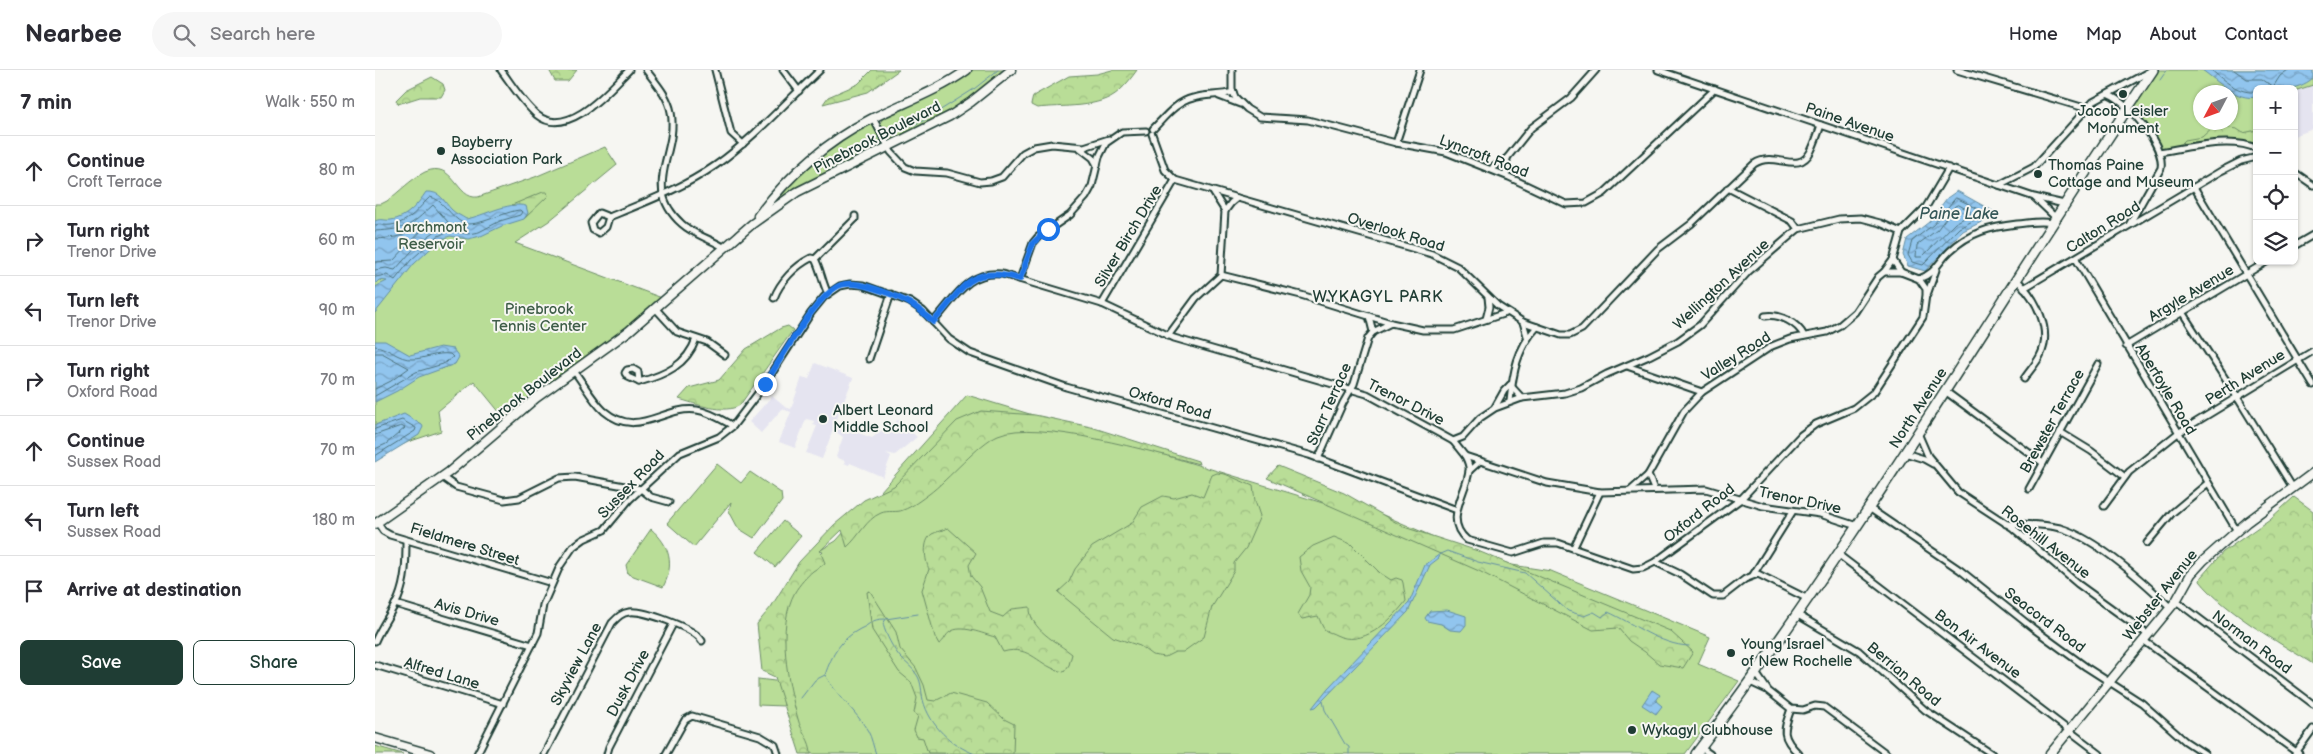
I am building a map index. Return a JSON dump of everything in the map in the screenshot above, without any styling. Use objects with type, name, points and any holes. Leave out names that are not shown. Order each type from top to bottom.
[{"type":"main road","name":"North Avenue","points":[[1699,751],[1809,600],[1839,555],[2018,281],[2064,204],[2153,70]]},
{"type":"street","points":[[501,70],[538,116],[553,121],[583,113],[629,70]]},
{"type":"street","points":[[646,70],[666,97],[671,113],[673,127],[662,178],[663,195],[670,211],[686,228],[725,248]]},
{"type":"street","points":[[715,70],[731,133],[743,144]]},
{"type":"street","points":[[783,70],[799,91]]},
{"type":"street","points":[[609,218],[663,195],[716,165],[743,144],[820,70]]},
{"type":"street","name":"Pinebrook Boulevard","points":[[752,224],[774,195],[817,155],[873,118],[945,84],[967,70]]},
{"type":"street","name":"Pinebrook Boulevard","points":[[376,522],[442,477],[516,414],[617,340],[752,224],[780,203],[797,192],[958,111],[1011,70]]},
{"type":"street","name":"Lyncroft Road","points":[[1232,70],[1233,92],[1240,104],[1261,117],[1308,120],[1396,143],[1446,152],[1506,175],[1566,204],[1587,202],[1611,188],[1715,89]]},
{"type":"street","points":[[1396,143],[1420,70]]},
{"type":"street","points":[[1491,169],[1507,158],[1531,128],[1571,98],[1596,70]]},
{"type":"street","name":"Paine Avenue","points":[[1658,70],[2034,197],[2064,204]]},
{"type":"street","points":[[1957,70],[2087,109]]},
{"type":"street","points":[[1999,185],[2034,168],[2097,99],[2153,70]]},
{"type":"street","points":[[873,118],[888,147],[899,163],[909,170],[944,172],[983,182],[995,180],[1005,175],[1023,154],[1034,146],[1057,144],[1080,148],[1097,145],[1125,131],[1150,132],[1171,110],[1184,101],[1233,92]]},
{"type":"street","points":[[2109,94],[2128,107],[2159,152],[2162,161],[2161,168],[2128,226]]},
{"type":"street","points":[[1218,96],[1240,104]]},
{"type":"street","name":"Overlook Road","points":[[1175,180],[1388,241],[1440,258],[1468,275],[1488,297],[1506,312],[1523,322],[1561,335],[1570,335],[1581,329],[1658,249],[1691,224],[1760,160],[1767,158],[1794,163],[1801,162],[1811,151],[1821,125]]},
{"type":"street","points":[[1150,132],[1165,170],[1175,180]]},
{"type":"street","points":[[1020,279],[1033,243],[1048,229],[1075,210],[1092,186],[1101,150],[1109,139]]},
{"type":"street","points":[[2159,152],[2223,144],[2237,144],[2253,148]]},
{"type":"street","points":[[1080,148],[1093,158],[1097,166]]},
{"type":"street","points":[[1506,175],[1507,158]]},
{"type":"street","name":"Calton Road","points":[[2024,288],[2076,259],[2194,187],[2241,161],[2253,158]]},
{"type":"street","points":[[1901,232],[1926,207],[1949,168]]},
{"type":"street","points":[[2298,175],[2313,185]]},
{"type":"street","name":"Silver Birch Drive","points":[[1102,304],[1175,180]]},
{"type":"street","points":[[2194,187],[2313,385]]},
{"type":"street","points":[[1728,188],[1792,221],[1798,229]]},
{"type":"street","points":[[1213,192],[1225,211]]},
{"type":"street","points":[[774,195],[775,201],[780,203]]},
{"type":"street","name":"Paine Avenue","points":[[2034,197],[2054,220]]},
{"type":"street","points":[[1168,336],[1196,298],[1221,275],[1225,211],[1237,198]]},
{"type":"street","points":[[774,298],[778,287],[808,260],[815,259],[855,219],[855,216]]},
{"type":"street","name":"Wellington Avenue","points":[[1453,441],[1463,437],[1480,418],[1510,401],[1565,393],[1581,388],[1607,374],[1663,350],[1690,332],[1710,315],[1749,271],[1798,229],[1831,220],[1861,218],[1880,223],[1901,232]]},
{"type":"street","points":[[1919,279],[1937,269],[1943,259],[1961,242],[1983,230],[2054,220]]},
{"type":"street","name":"Valley Road","points":[[1631,490],[1648,475],[1684,411],[1702,392],[1772,346],[1804,336],[1827,332],[1841,325],[1855,312],[1893,260],[1901,232]]},
{"type":"street","points":[[2298,244],[2313,235]]},
{"type":"street","points":[[815,259],[819,267],[819,275],[828,294]]},
{"type":"street","name":"Aberfoyle Road","points":[[2076,259],[2237,530]]},
{"type":"street","points":[[1893,260],[1901,272]]},
{"type":"street","name":"Argyle Avenue","points":[[2126,346],[2261,265]]},
{"type":"street","name":"Oxford Road","points":[[1469,471],[1455,522],[1461,535],[1467,540],[1513,554],[1544,543],[1558,543],[1633,569],[1643,568],[1655,562],[1741,498],[1801,435],[1823,421],[1855,408],[1874,392],[1919,326],[1926,309],[1927,295],[1937,269]]},
{"type":"street","points":[[1884,272],[1901,272],[1919,279],[1927,295]]},
{"type":"street","name":"Trenor Drive","points":[[933,322],[963,287],[977,276],[995,273],[1102,304],[1168,336],[1367,394],[1453,441],[1465,456],[1547,483],[1600,492],[1706,489],[1763,506],[1821,514],[1857,526]]},
{"type":"street","points":[[1221,275],[1301,295],[1391,323],[1423,330],[1444,331],[1474,325],[1506,312]]},
{"type":"street","points":[[2018,281],[2040,315],[2045,335],[2040,356],[2024,379]]},
{"type":"street","name":"Sussex Road","points":[[477,754],[532,645],[540,626],[543,604],[552,583],[573,548],[584,539],[604,530],[641,489],[680,453],[719,437],[733,426],[765,384],[811,313],[828,294],[840,286],[850,284],[863,285],[891,294]]},
{"type":"street","points":[[869,359],[891,294]]},
{"type":"street","name":"Oxford Road","points":[[891,294],[910,302],[959,348],[979,356],[1066,387],[1318,459],[1457,510]]},
{"type":"street","points":[[1486,319],[1489,307],[1488,297]]},
{"type":"street","points":[[655,309],[677,332],[707,342],[725,355]]},
{"type":"street","points":[[2182,312],[2293,488]]},
{"type":"street","points":[[1369,316],[1373,332],[1391,323]]},
{"type":"street","points":[[1765,316],[1781,318],[1797,325],[1804,336]]},
{"type":"street","points":[[1523,322],[1527,336]]},
{"type":"street","points":[[1510,401],[1510,386],[1527,336],[1537,327]]},
{"type":"street","name":"Starr Terrace","points":[[1318,459],[1359,372],[1368,338],[1373,332]]},
{"type":"street","points":[[639,382],[654,378],[675,368],[692,351],[696,339]]},
{"type":"street","name":"Perth Avenue","points":[[2104,506],[2125,477],[2178,433],[2313,351]]},
{"type":"street","name":"Brewster Terrace","points":[[2029,490],[2098,364]]},
{"type":"street","points":[[1626,366],[1702,392]]},
{"type":"street","points":[[574,371],[594,401],[618,420],[635,423],[646,422],[686,410],[697,410],[733,426]]},
{"type":"street","points":[[1510,386],[1521,398]]},
{"type":"street","points":[[1495,408],[1504,391],[1510,386]]},
{"type":"street","points":[[1945,391],[2043,463]]},
{"type":"street","points":[[2060,432],[2091,451],[2125,477]]},
{"type":"street","name":"Rosehill Avenue","points":[[1918,433],[1934,465],[1958,492],[2026,540],[2145,637],[2297,753]]},
{"type":"street","points":[[1461,449],[1463,437]]},
{"type":"street","name":"Rosehill Avenue","points":[[1905,453],[1924,459],[1934,465]]},
{"type":"street","points":[[1465,456],[1469,471],[1480,461]]},
{"type":"street","name":"Webster Avenue","points":[[2050,754],[2173,604],[2191,574],[2237,530],[2313,474]]},
{"type":"street","points":[[1648,475],[1654,489]]},
{"type":"street","points":[[442,477],[456,488],[504,500],[519,498],[559,478],[575,477],[641,489],[651,497],[669,502]]},
{"type":"street","points":[[2147,544],[2172,513],[2208,483]]},
{"type":"street","points":[[1574,547],[1600,492]]},
{"type":"street","name":"Seacord Road","points":[[1869,508],[1960,570],[2034,629],[2142,703],[2185,741],[2205,754]]},
{"type":"street","points":[[1655,562],[1680,574],[1713,596],[1723,596],[1753,575],[1793,511]]},
{"type":"street","name":"Fieldmere Street","points":[[376,522],[385,533],[552,583]]},
{"type":"street","name":"Norman Road","points":[[2005,524],[2061,528],[2081,536],[2313,704]]},
{"type":"street","points":[[2026,540],[2035,525]]},
{"type":"street","points":[[375,641],[395,604],[405,574],[406,540]]},
{"type":"street","name":"Bon Air Avenue","points":[[1839,555],[2100,754]]},
{"type":"street","points":[[1753,575],[1761,575],[1809,600]]},
{"type":"street","name":"Avis Drive","points":[[395,604],[532,645]]},
{"type":"street","name":"Skyview Lane","points":[[544,754],[612,623],[622,614],[631,612],[649,615],[696,634],[702,641]]},
{"type":"street","name":"Berrian Road","points":[[1798,615],[1859,651],[1925,710],[1992,754]]},
{"type":"street","name":"Dusk Drive","points":[[607,754],[673,624]]},
{"type":"street","name":"Alfred Lane","points":[[375,665],[503,704]]},
{"type":"street","points":[[1756,673],[1767,690]]},
{"type":"street","points":[[1750,682],[1767,690],[1791,710],[1803,710],[1815,706],[1824,707],[1887,754]]},
{"type":"street","points":[[1791,710],[1784,731],[1788,743],[1799,754]]},
{"type":"street","points":[[666,754],[685,720],[692,716],[760,736],[775,745],[778,754]]},
{"type":"street","points":[[2297,753],[2313,729]]},
{"type":"street","points":[[375,738],[430,754]]},
{"type":"street","points":[[1699,751],[1710,754]]},
{"type":"shaded area","points":[[2313,85],[2313,129],[2298,135],[2298,130],[2298,90]]},
{"type":"shaded area","name":"Albert Leonard Middle School","points":[[815,363],[853,378],[835,424],[872,438],[898,420],[917,437],[895,455],[886,453],[891,456],[883,477],[850,463],[849,465],[844,463],[845,461],[836,457],[843,437],[833,430],[822,459],[806,453],[817,426],[813,425],[814,421],[806,419],[795,448],[779,442],[791,412],[782,409],[761,433],[749,422],[772,396],[785,407],[791,409],[802,377],[809,379]]},
{"type":"green space","points":[[549,70],[577,70],[568,81],[555,81]]},
{"type":"green space","points":[[872,70],[899,70],[868,92],[823,104],[828,97],[858,84]]},
{"type":"green space","points":[[972,70],[1007,70],[949,114],[891,142],[880,123],[883,118]]},
{"type":"green space","points":[[1112,70],[1137,70],[1119,91],[1101,101],[1080,105],[1037,108],[1031,105],[1033,96],[1069,76],[1097,74]]},
{"type":"green space","points":[[2157,70],[2313,70],[2313,85],[2298,90],[2298,85],[2253,85],[2253,146],[2230,141],[2160,150],[2132,107]]},
{"type":"green space","points":[[432,77],[443,84],[445,90],[441,97],[420,97],[398,104],[396,100],[406,90]]},
{"type":"green space","points":[[871,123],[874,125],[882,146],[780,200],[777,198],[797,176],[832,146]]},
{"type":"green space","points":[[2210,130],[2238,130],[2243,133],[2253,131],[2253,145],[2239,141],[2211,141],[2184,145],[2182,143],[2185,140],[2202,137]]},
{"type":"green space","name":"Larchmont Reservoir","points":[[605,147],[617,165],[549,221],[515,243],[662,298],[505,419],[474,381],[438,411],[441,431],[408,442],[375,459],[375,204],[387,201],[420,175],[435,169],[449,175],[465,193],[478,197],[535,177]]},
{"type":"green space","points":[[547,192],[548,196],[524,219],[528,213],[512,205]]},
{"type":"green space","points":[[788,326],[793,330],[740,405],[734,408],[719,409],[679,399],[689,388],[719,380],[746,349],[781,328]]},
{"type":"green space","points":[[967,395],[1336,507],[1351,501],[1436,538],[1512,565],[1551,571],[1710,637],[1698,664],[1739,681],[1685,754],[807,754],[767,619],[823,552],[819,551],[836,541]]},
{"type":"green space","points":[[981,411],[1035,415],[1091,427],[1198,461],[1199,464],[1097,439],[1040,431],[1016,431],[990,439],[937,488],[913,505],[901,511],[884,512],[871,519],[847,547],[842,530],[820,551],[825,563],[811,573],[797,589],[789,606],[786,621],[786,655],[794,705],[799,724],[811,749],[811,754],[800,754],[775,677],[762,671],[757,624],[771,607],[799,562],[834,525],[864,500],[894,486],[957,421]]},
{"type":"green space","points":[[717,464],[741,483],[750,472],[781,493],[782,501],[754,538],[738,528],[729,511],[731,502],[694,547],[667,523]]},
{"type":"green space","points":[[1278,466],[1344,493],[1404,527],[1478,551],[1670,631],[1693,652],[1683,668],[1659,664],[1629,641],[1618,628],[1593,630],[1479,571],[1267,478]]},
{"type":"green space","points":[[1217,473],[1225,474],[1253,486],[1260,516],[1246,548],[1234,563],[1234,571],[1212,607],[1204,637],[1183,652],[1175,652],[1165,657],[1152,655],[1140,646],[1113,637],[1058,592],[1069,582],[1075,569],[1092,547],[1132,523],[1142,507],[1163,496],[1174,498],[1192,493],[1203,497],[1212,475]]},
{"type":"green space","points":[[2294,497],[2313,511],[2313,664],[2268,636],[2223,604],[2200,581],[2201,577],[2223,552],[2270,519]]},
{"type":"green space","points":[[783,521],[801,536],[775,567],[757,552]]},
{"type":"green space","points":[[948,528],[976,553],[969,565],[971,576],[980,587],[990,612],[1003,617],[1012,609],[1030,607],[1034,622],[1039,628],[1072,654],[1069,665],[1064,672],[1047,666],[1028,653],[1013,650],[1003,652],[995,637],[972,630],[955,630],[948,633],[939,644],[935,637],[922,590],[929,569],[926,561],[927,541],[932,534]]},
{"type":"green space","points":[[651,529],[663,542],[669,556],[669,571],[663,587],[628,574],[626,565]]},
{"type":"green space","points":[[1334,537],[1351,544],[1380,573],[1391,580],[1396,578],[1402,580],[1403,583],[1406,601],[1392,617],[1375,631],[1356,638],[1346,638],[1326,631],[1318,616],[1302,619],[1298,614],[1309,595],[1310,587],[1301,571],[1299,557],[1313,546]]},
{"type":"green space","points":[[870,591],[896,632],[900,649],[916,668],[924,685],[928,700],[935,701],[951,693],[987,703],[1004,719],[1014,724],[1013,754],[928,753],[923,738],[917,737],[914,730],[918,716],[914,713],[917,698],[911,682],[899,672],[872,630],[867,592]]},
{"type":"green space","points":[[758,679],[783,682],[784,706],[758,705]]},
{"type":"green space","points":[[375,746],[403,754],[375,754]]},
{"type":"water","points":[[2202,70],[2313,70],[2313,78],[2298,87],[2298,85],[2253,85],[2253,97],[2238,94],[2238,85],[2223,85]]},
{"type":"water","name":"Paine Lake","points":[[1957,191],[1998,214],[1963,231],[1925,271],[1908,266],[1903,255],[1907,239],[1929,222],[1947,198]]},
{"type":"water","points":[[426,192],[435,193],[441,197],[454,211],[466,219],[504,207],[519,205],[526,206],[528,213],[524,219],[502,226],[481,236],[468,239],[450,236],[440,240],[414,264],[375,313],[375,287],[387,281],[379,280],[375,284],[375,221],[397,219],[416,206]]},
{"type":"water","points":[[375,341],[385,341],[410,355],[440,347],[453,349],[459,357],[455,364],[419,377],[375,402]]},
{"type":"water","points":[[404,414],[422,425],[423,427],[419,435],[375,462],[375,425]]},
{"type":"water","points":[[1440,554],[1439,558],[1430,565],[1408,612],[1316,707],[1312,708],[1328,688],[1409,603],[1425,565]]},
{"type":"water","points":[[1447,610],[1466,616],[1466,625],[1461,631],[1450,630],[1441,624],[1427,621],[1425,618],[1430,611]]},
{"type":"water","points":[[1652,690],[1660,695],[1656,701],[1662,706],[1656,714],[1642,705]]},
{"type":"waterway","points":[[887,135],[923,121],[974,89],[998,70]]},
{"type":"waterway","points":[[2160,80],[2167,70]]},
{"type":"waterway","points":[[1440,554],[1447,551],[1478,562],[1525,573],[1568,611],[1584,616],[1594,612],[1602,617],[1608,612],[1657,638],[1678,645],[1689,646]]},
{"type":"waterway","points":[[918,614],[886,619],[883,624],[886,633],[898,654],[917,675],[926,709],[936,726],[950,740],[975,754]]},
{"type":"waterway","points":[[876,754],[868,731],[825,675],[834,654],[847,637],[874,621],[885,619]]},
{"type":"waterway","points":[[801,698],[815,680],[825,675]]},
{"type":"waterway","points":[[1323,701],[1325,710],[1345,744],[1349,747],[1349,754]]},
{"type":"place","name":"Jacob Leisler Monument","points":[[2123,94]]},
{"type":"place","name":"Bayberry Association Park","points":[[441,151]]},
{"type":"place","name":"Thomas Paine Cottage and Museum","points":[[2038,174]]},
{"type":"place","name":"Albert Leonard Middle School","points":[[823,419]]},
{"type":"place","name":"Young Israel of New Rochelle","points":[[1731,653]]},
{"type":"place","name":"Wykagyl Clubhouse","points":[[1632,730]]},
{"type":"district","name":"WYKAGYL PARK","points":[[1378,296]]},
{"type":"route","points":[[765,384],[811,313],[824,297],[840,286],[850,284],[863,285],[891,294],[910,302],[923,311],[933,322],[959,290],[977,276],[995,273],[1020,279],[1033,243],[1048,229]]},
{"type":"park label","name":"Pinebrook Tennis Center","points":[[539,318]]}]
